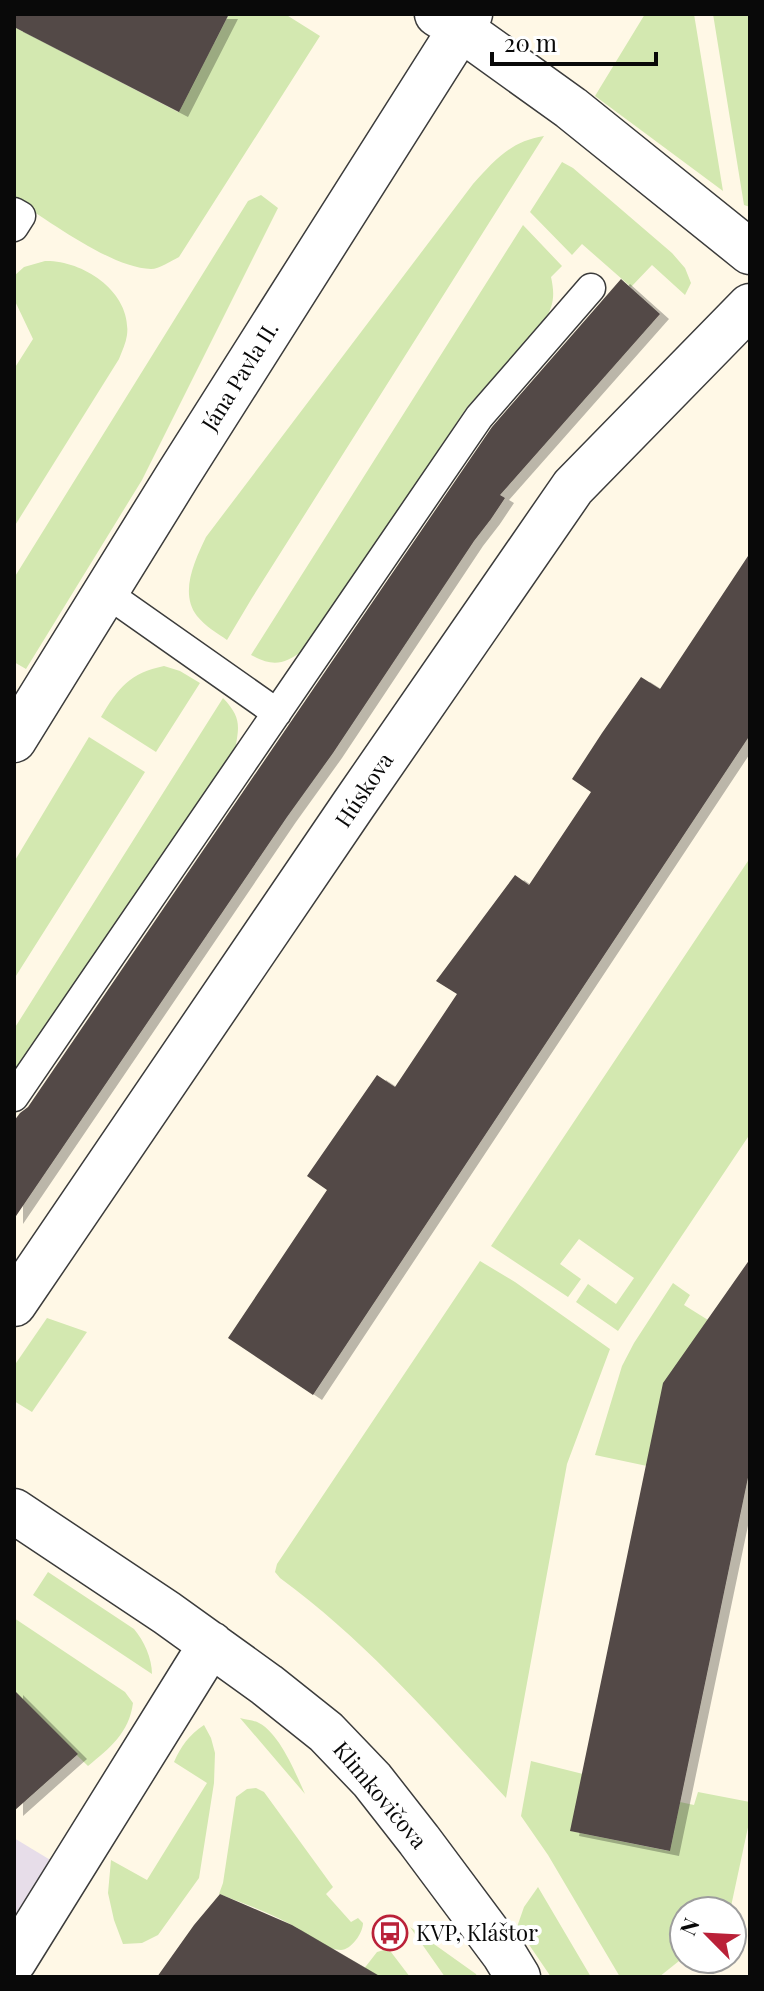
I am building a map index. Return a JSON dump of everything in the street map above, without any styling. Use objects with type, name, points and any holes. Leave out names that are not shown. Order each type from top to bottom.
[{"type":"street","points":[[456,19],[750,252]]},
{"type":"street","name":"Jána Pavla II.","points":[[14,740],[456,19]]},
{"type":"street","name":"Húskova","points":[[14,1304],[573,487],[750,306]]},
{"type":"street","name":"Klimkovičova","points":[[14,1511],[211,1644],[326,1732],[372,1780],[504,1954],[518,1977]]},
{"type":"street","points":[[14,1961],[211,1644]]},
{"type":"lane","points":[[14,212],[21,216],[14,227]]},
{"type":"lane","points":[[14,1097],[479,417],[591,288]]},
{"type":"lane","points":[[105,592],[277,713]]},
{"type":"shaded area","points":[[14,1838],[52,1861],[14,1923]]},
{"type":"green space","points":[[229,14],[285,14],[320,36],[179,257],[151,269],[135,267],[80,242],[14,199],[14,27],[178,112]]},
{"type":"green space","points":[[645,14],[694,14],[723,191],[595,96]]},
{"type":"green space","points":[[713,14],[750,14],[750,207],[744,205]]},
{"type":"green space","points":[[544,136],[227,640],[200,620],[189,597],[191,576],[206,537],[473,184],[513,147]]},
{"type":"green space","points":[[562,162],[672,253],[685,268],[691,283],[685,295],[652,265],[631,287],[582,244],[572,255],[530,212]]},
{"type":"green space","points":[[261,195],[278,208],[142,480],[26,669],[14,662],[14,578],[248,201]]},
{"type":"green space","points":[[523,225],[562,266],[551,277],[553,300],[544,321],[467,407],[304,650],[278,663],[251,655]]},
{"type":"green space","points":[[45,261],[75,266],[102,282],[122,305],[127,335],[119,359],[14,527],[14,369],[33,339],[14,299],[14,276],[24,267]]},
{"type":"green space","points":[[164,666],[200,683],[156,752],[101,717],[126,683],[142,673]]},
{"type":"green space","points":[[223,698],[238,723],[235,751],[14,1075],[14,1029]]},
{"type":"green space","points":[[89,737],[145,772],[14,979],[14,862]]},
{"type":"green space","points":[[750,858],[750,1134],[618,1331],[576,1302],[588,1284],[616,1304],[634,1278],[579,1239],[560,1264],[581,1279],[568,1297],[491,1246]]},
{"type":"green space","points":[[480,1261],[610,1349],[567,1464],[506,1798],[370,1655],[275,1572],[277,1564]]},
{"type":"green space","points":[[673,1283],[690,1295],[684,1305],[708,1320],[647,1466],[595,1455],[622,1366]]},
{"type":"green space","points":[[47,1318],[87,1332],[32,1412],[14,1401],[14,1366]]},
{"type":"green space","points":[[48,1572],[134,1629],[147,1650],[152,1674],[33,1595]]},
{"type":"green space","points":[[14,1618],[125,1692],[133,1703],[123,1731],[88,1766],[14,1694]]},
{"type":"green space","points":[[240,1718],[259,1723],[274,1736],[305,1794]]},
{"type":"green space","points":[[204,1725],[215,1753],[214,1783],[199,1878],[158,1935],[142,1943],[123,1944],[108,1893],[111,1860],[147,1880],[207,1783],[174,1762],[186,1741]]},
{"type":"green space","points":[[531,1761],[583,1774],[571,1831],[669,1851],[680,1802],[694,1805],[698,1792],[750,1802],[750,1818],[733,1895],[668,1895],[668,1970],[659,1977],[620,1977],[548,1855],[521,1816]]},
{"type":"green space","points":[[256,1788],[264,1792],[333,1887],[326,1894],[351,1922],[358,1918],[363,1923],[359,1936],[349,1947],[341,1950],[328,1947],[296,1927],[219,1894],[236,1797],[247,1789]]},
{"type":"green space","points":[[538,1887],[591,1977],[551,1977],[517,1927],[524,1907]]},
{"type":"green space","points":[[410,1927],[476,1974],[477,1977],[445,1977]]},
{"type":"green space","points":[[377,1952],[391,1952],[410,1977],[372,1977],[363,1970]]},
{"type":"building","points":[[14,14],[229,14],[179,112],[14,27]]},
{"type":"building","points":[[621,279],[660,314],[500,495],[505,498],[491,519],[14,1219],[14,1121],[28,1107],[492,427]]},
{"type":"building","points":[[750,553],[750,735],[313,1395],[228,1338],[327,1190],[307,1176],[377,1075],[395,1087],[457,994],[436,981],[515,875],[529,885],[591,792],[572,779],[602,733],[641,677],[660,689]]},
{"type":"building","points":[[750,1259],[750,1468],[670,1851],[570,1831],[663,1383]]},
{"type":"building","points":[[14,1690],[78,1754],[14,1811]]},
{"type":"building","points":[[220,1894],[292,1925],[381,1977],[157,1977]]},
{"type":"place","name":"KVP, Kláštor","points":[[390,1933]]}]
